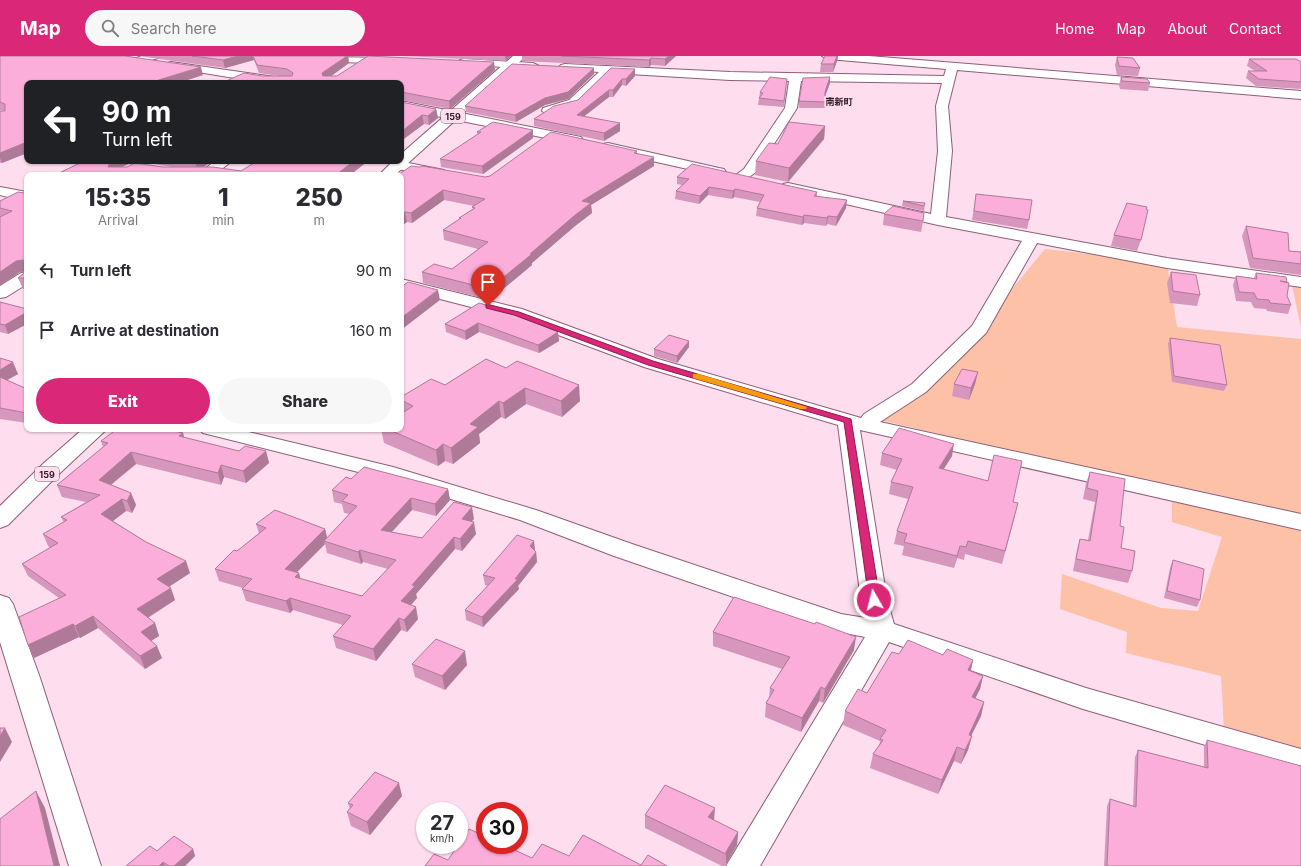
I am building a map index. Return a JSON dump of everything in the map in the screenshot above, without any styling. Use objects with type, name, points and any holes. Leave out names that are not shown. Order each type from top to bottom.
[{"type":"main road","points":[[138,61],[154,56]]},
{"type":"main road","points":[[265,56],[369,58],[404,61]]},
{"type":"main road","name":"159","points":[[404,159],[520,56]]},
{"type":"main road","points":[[828,56],[950,74]]},
{"type":"main road","points":[[347,72],[369,58]]},
{"type":"main road","points":[[125,59],[271,80]]},
{"type":"main road","points":[[450,62],[510,64],[689,75],[795,78],[950,74],[1239,90],[1301,95]]},
{"type":"main road","points":[[518,129],[550,109],[573,103],[608,70]]},
{"type":"main road","points":[[938,220],[946,151],[942,106],[950,74]]},
{"type":"main road","points":[[255,80],[260,78]]},
{"type":"main road","points":[[740,177],[749,172],[791,108],[795,78]]},
{"type":"main road","points":[[1239,90],[1249,102],[1301,102]]},
{"type":"main road","points":[[404,107],[591,143],[938,220],[1167,263],[1301,282]]},
{"type":"main road","points":[[536,144],[548,135]]},
{"type":"main road","points":[[208,172],[220,164]]},
{"type":"main road","points":[[397,165],[456,176]]},
{"type":"main road","name":"159","points":[[389,172],[397,165]]},
{"type":"main road","points":[[0,192],[24,196]]},
{"type":"main road","points":[[860,419],[919,388],[979,329],[1032,238]]},
{"type":"main road","points":[[0,293],[24,278]]},
{"type":"main road","points":[[404,285],[516,313],[650,363],[860,419],[1301,522]]},
{"type":"main road","points":[[742,866],[883,630],[874,600],[860,419]]},
{"type":"main road","name":"159","points":[[0,520],[52,468],[93,432]]},
{"type":"main road","points":[[222,432],[385,472],[528,515],[623,550],[839,623],[883,630],[1083,698],[1301,761]]},
{"type":"main road","points":[[0,604],[25,674],[85,866]]},
{"type":"shaded area","points":[[1045,249],[1167,263],[1177,327],[1301,339],[1301,518],[871,418],[979,329]]},
{"type":"shaded area","points":[[1292,285],[1301,286],[1301,328]]},
{"type":"shaded area","points":[[1172,497],[1301,526],[1301,751],[1224,730],[1221,676],[1126,653],[1127,632],[1060,609],[1062,574],[1161,608],[1198,611],[1222,537],[1172,522]]},
{"type":"building","points":[[0,56],[125,56],[201,67],[159,80],[24,80],[24,143],[0,153],[0,111],[5,111],[5,104],[0,102]]},
{"type":"building","points":[[192,56],[238,56],[223,60]]},
{"type":"building","points":[[253,56],[347,56],[322,73],[323,76],[337,76],[368,56],[494,62],[449,101],[404,93],[404,80],[229,80],[244,73],[262,76],[292,76],[293,73],[287,69],[257,65]]},
{"type":"building","points":[[562,56],[669,56],[665,59],[651,58],[649,60]]},
{"type":"building","points":[[825,56],[837,56],[834,64],[821,64]]},
{"type":"building","points":[[1117,57],[1133,58],[1140,68],[1119,66]]},
{"type":"building","points":[[1249,59],[1296,59],[1301,62],[1301,82],[1259,79],[1248,71],[1267,71]]},
{"type":"building","points":[[512,64],[594,68],[568,92],[545,98],[515,115],[465,106]]},
{"type":"building","points":[[611,68],[635,69],[626,79],[622,79],[613,90],[609,90],[577,115],[620,123],[604,133],[534,119],[554,106],[578,100]]},
{"type":"building","points":[[770,77],[787,79],[784,101],[759,98],[763,93],[760,92]]},
{"type":"building","points":[[830,77],[825,92],[825,102],[799,101],[803,78]]},
{"type":"building","points":[[1121,77],[1147,79],[1150,83],[1122,81]]},
{"type":"building","points":[[404,103],[436,109],[428,116],[422,115],[404,130]]},
{"type":"building","points":[[493,122],[533,130],[482,166],[440,159],[481,132],[477,132]]},
{"type":"building","points":[[789,122],[825,126],[789,168],[756,161],[769,143],[778,144]]},
{"type":"building","points":[[551,132],[637,151],[634,153],[654,157],[582,201],[591,203],[489,289],[422,272],[434,264],[452,269],[488,242],[443,230],[475,208],[472,207],[485,199],[443,190],[411,213],[404,213],[404,172],[402,172],[411,166],[422,166],[485,177],[490,176]]},
{"type":"building","points":[[78,164],[110,164],[108,167],[127,167],[133,164],[142,164],[163,167],[213,167],[241,171],[252,164],[350,164],[340,172],[61,172]]},
{"type":"building","points":[[692,164],[817,192],[814,196],[847,200],[837,217],[828,216],[827,218],[804,215],[803,217],[757,208],[764,195],[735,189],[733,191],[709,187],[700,196],[676,191],[689,179],[677,177]]},
{"type":"building","points":[[18,192],[24,193],[24,260],[16,261],[0,272],[0,217],[12,211],[0,208],[0,201]]},
{"type":"building","points":[[976,194],[1032,200],[1029,220],[974,211]]},
{"type":"building","points":[[903,201],[925,203],[924,206]]},
{"type":"building","points":[[1127,203],[1147,207],[1146,209],[1148,210],[1141,240],[1114,235]]},
{"type":"building","points":[[893,206],[924,213],[923,221],[884,214]]},
{"type":"building","points":[[1246,226],[1288,233],[1289,251],[1301,252],[1301,264],[1253,258]]},
{"type":"building","points":[[1171,272],[1196,275],[1200,295],[1173,291]]},
{"type":"building","points":[[24,273],[24,278],[18,278]]},
{"type":"building","points":[[1256,273],[1286,277],[1287,282],[1280,281],[1289,283],[1287,296],[1291,305],[1270,303],[1269,300],[1257,299],[1254,293],[1239,292],[1236,276],[1257,279]]},
{"type":"building","points":[[408,282],[438,290],[404,316],[404,285]]},
{"type":"building","points":[[0,302],[24,308],[24,314],[5,325],[0,324]]},
{"type":"building","points":[[479,303],[526,317],[523,318],[558,332],[538,345],[478,323],[465,331],[445,324]]},
{"type":"building","points":[[669,335],[689,341],[677,356],[654,349]]},
{"type":"building","points":[[1170,338],[1220,345],[1227,385],[1174,376]]},
{"type":"building","points":[[0,358],[13,362],[0,370]]},
{"type":"building","points":[[486,359],[506,368],[517,361],[579,385],[561,401],[525,388],[503,403],[499,401],[470,424],[478,427],[451,448],[443,444],[436,450],[394,432],[404,432],[404,412],[413,406],[404,402],[404,395],[431,379],[445,385]]},
{"type":"building","points":[[962,369],[978,372],[971,388],[954,384]]},
{"type":"building","points":[[0,377],[24,388],[24,412],[0,408]]},
{"type":"building","points":[[899,428],[954,444],[939,468],[988,481],[994,455],[1022,461],[1013,502],[1018,503],[1005,551],[968,541],[966,547],[960,546],[957,556],[904,542],[907,534],[897,531],[913,487],[891,482],[902,459],[882,453]]},
{"type":"building","points":[[113,432],[179,432],[183,433],[179,436],[239,451],[245,446],[266,451],[243,471],[221,465],[218,473],[131,452],[99,480],[131,493],[127,501],[122,499],[101,514],[146,542],[186,561],[157,579],[171,588],[137,609],[155,623],[141,632],[157,646],[140,656],[93,616],[75,626],[73,624],[28,645],[19,617],[66,595],[22,564],[58,543],[43,534],[67,520],[61,517],[100,495],[57,485],[108,443],[101,441]]},
{"type":"building","points":[[364,467],[448,489],[435,504],[411,498],[381,530],[422,538],[454,502],[472,507],[462,519],[474,522],[460,539],[454,537],[412,585],[415,586],[401,601],[416,607],[404,620],[399,618],[373,649],[333,636],[351,616],[290,598],[286,601],[242,589],[252,579],[215,569],[234,550],[237,551],[266,528],[256,524],[275,510],[325,529],[285,569],[299,573],[295,577],[362,596],[396,560],[360,550],[358,552],[324,541],[357,506],[342,501],[348,495],[332,490],[346,477],[351,479]]},
{"type":"building","points":[[1090,472],[1125,479],[1120,526],[1124,527],[1121,548],[1135,551],[1132,571],[1076,559],[1080,539],[1090,541],[1098,491],[1087,488]]},
{"type":"building","points":[[517,535],[534,541],[530,546],[536,552],[515,579],[518,579],[482,617],[465,610],[495,578],[483,575]]},
{"type":"building","points":[[1173,560],[1204,569],[1200,600],[1167,591]]},
{"type":"building","points":[[734,597],[815,624],[816,622],[856,637],[825,689],[821,687],[802,718],[766,703],[774,690],[770,688],[790,657],[713,632]]},
{"type":"building","points":[[436,639],[465,651],[442,676],[412,664]]},
{"type":"building","points":[[908,640],[943,655],[947,649],[973,660],[968,670],[983,676],[972,697],[984,702],[969,735],[972,736],[965,750],[957,747],[942,780],[873,754],[883,740],[880,739],[886,730],[845,711],[858,689],[867,693],[892,652],[899,654]]},
{"type":"building","points":[[0,728],[5,728],[0,736]]},
{"type":"building","points":[[1207,740],[1301,766],[1301,866],[1107,866],[1110,799],[1136,807],[1138,750],[1208,768]]},
{"type":"building","points":[[375,772],[399,783],[367,822],[347,812],[353,805],[348,803]]},
{"type":"building","points":[[665,785],[715,808],[708,817],[738,832],[726,854],[645,815]]},
{"type":"building","points":[[36,791],[54,866],[0,866],[0,819]]},
{"type":"building","points":[[469,829],[476,832],[476,854],[523,854],[532,858],[542,844],[569,856],[583,835],[641,865],[648,855],[667,866],[425,866],[434,854],[448,860],[452,854],[468,854]]},
{"type":"building","points":[[174,836],[193,849],[174,866],[169,866],[163,862],[159,866],[126,866],[150,846],[157,851]]},
{"type":"slow traffic","points":[[696,376],[803,407]]},
{"type":"district","name":"南新町","points":[[839,101]]},
{"type":"route","points":[[488,306],[516,313],[650,363],[848,421],[874,600]]}]
